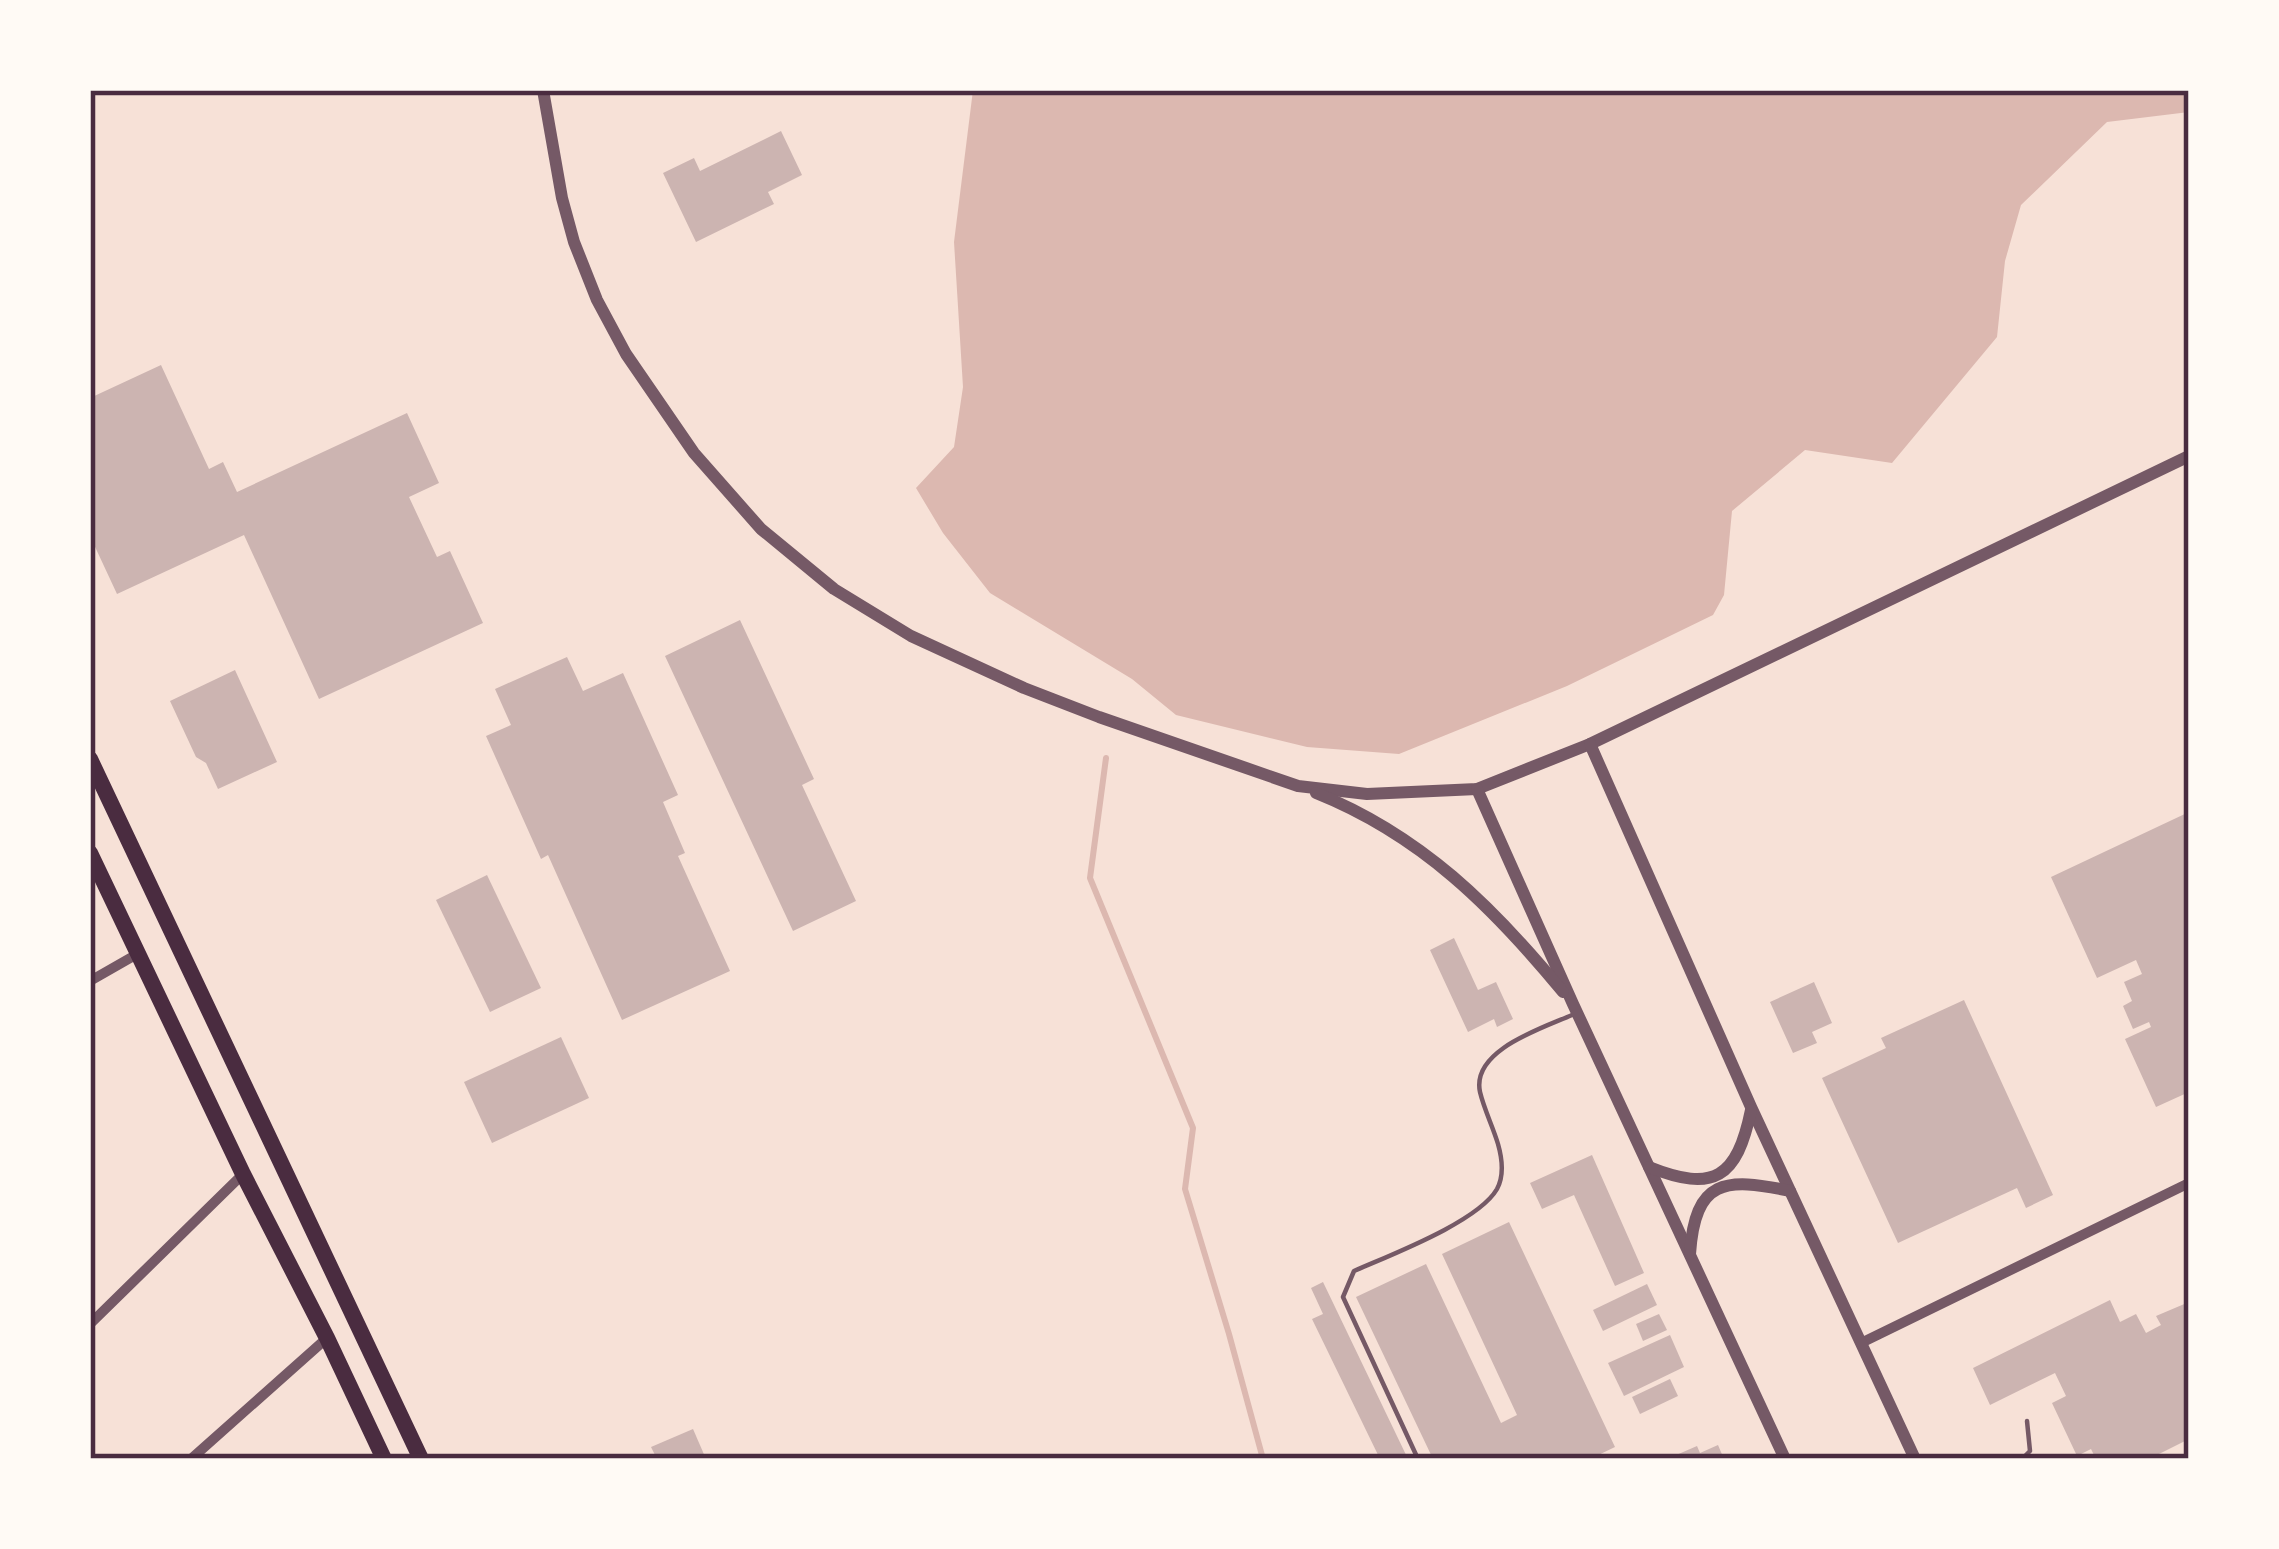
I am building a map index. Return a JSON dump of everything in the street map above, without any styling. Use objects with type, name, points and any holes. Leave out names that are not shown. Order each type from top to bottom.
[{"type":"highway","points":[[90,759],[421,1459]]},
{"type":"highway","points":[[90,853],[384,1459]]},
{"type":"street","points":[[543,90],[562,198],[597,300],[669,418],[761,529],[834,589],[911,636],[1024,688],[1298,786],[1384,826],[1449,871],[1527,949],[1575,1008]]},
{"type":"street","points":[[1298,786],[1383,794],[1477,788],[1590,744],[2189,456]]},
{"type":"street","points":[[1590,744],[1751,1107],[1915,1459]]},
{"type":"street","points":[[1477,788],[1785,1459]]},
{"type":"street","points":[[90,981],[139,952]]},
{"type":"street","points":[[1648,1166],[1691,1181],[1721,1171],[1744,1144],[1751,1107]]},
{"type":"street","points":[[90,1324],[243,1174]]},
{"type":"street","points":[[1690,1257],[1696,1212],[1719,1189],[1754,1183],[1790,1191]]},
{"type":"street","points":[[1862,1343],[2189,1183]]},
{"type":"street","points":[[191,1459],[327,1337]]},
{"type":"lane","points":[[1418,1459],[1343,1297],[1346,1285],[1354,1271],[1456,1223],[1496,1190],[1502,1174],[1501,1153],[1479,1089],[1481,1074],[1489,1061],[1516,1040],[1575,1008]]},
{"type":"lane","points":[[2022,1459],[2030,1450],[2027,1420]]},
{"type":"shaded area","points":[[973,90],[2189,90],[2189,112],[2107,122],[2021,205],[2005,261],[1997,337],[1892,463],[1805,450],[1732,511],[1724,595],[1713,615],[1567,686],[1399,754],[1307,747],[1176,715],[1132,679],[990,593],[943,533],[916,488],[954,447],[963,387],[954,242]]},
{"type":"building","points":[[781,131],[802,175],[768,192],[774,204],[696,242],[663,173],[694,158],[700,171]]},
{"type":"building","points":[[161,365],[209,469],[223,462],[237,492],[407,413],[439,483],[409,497],[437,557],[450,551],[483,623],[319,699],[244,535],[117,594],[90,536],[90,398]]},
{"type":"building","points":[[740,620],[814,779],[802,785],[856,901],[793,931],[665,656]]},
{"type":"building","points":[[567,657],[583,691],[623,673],[678,795],[663,802],[685,853],[678,856],[730,971],[622,1020],[548,855],[541,859],[486,736],[511,725],[495,689]]},
{"type":"building","points":[[235,670],[277,762],[218,789],[206,763],[196,757],[170,701]]},
{"type":"building","points":[[2189,812],[2189,1092],[2156,1107],[2125,1039],[2151,1027],[2149,1022],[2133,1029],[2123,1006],[2132,1001],[2124,982],[2142,974],[2136,960],[2097,978],[2051,877]]},
{"type":"building","points":[[487,875],[541,988],[490,1012],[436,900]]},
{"type":"building","points":[[1454,938],[1478,990],[1496,982],[1513,1019],[1497,1027],[1494,1019],[1468,1032],[1430,950]]},
{"type":"building","points":[[1814,982],[1832,1023],[1812,1032],[1817,1043],[1793,1053],[1770,1002]]},
{"type":"building","points":[[1964,1000],[2053,1195],[2026,1208],[2017,1188],[1898,1243],[1822,1078],[1886,1048],[1881,1038]]},
{"type":"building","points":[[561,1037],[589,1098],[492,1143],[464,1082]]},
{"type":"building","points":[[1592,1155],[1644,1273],[1615,1286],[1574,1195],[1542,1209],[1530,1183]]},
{"type":"building","points":[[1509,1222],[1615,1447],[1590,1459],[1433,1459],[1356,1297],[1426,1264],[1501,1423],[1517,1415],[1442,1254]]},
{"type":"building","points":[[1323,1282],[1408,1459],[1380,1459],[1312,1319],[1323,1314],[1311,1288]]},
{"type":"building","points":[[1647,1284],[1657,1305],[1603,1331],[1593,1310]]},
{"type":"building","points":[[2110,1300],[2120,1322],[2136,1314],[2146,1333],[2161,1325],[2156,1316],[2189,1302],[2189,1439],[2149,1459],[2096,1459],[2091,1449],[2077,1456],[2052,1403],[2066,1396],[2055,1373],[1990,1405],[1973,1368]]},
{"type":"building","points":[[1659,1314],[1667,1330],[1643,1341],[1636,1324]]},
{"type":"building","points":[[1670,1335],[1684,1367],[1624,1396],[1608,1363]]},
{"type":"building","points":[[1670,1379],[1678,1396],[1640,1414],[1632,1397]]},
{"type":"building","points":[[693,1429],[706,1459],[657,1459],[651,1447]]},
{"type":"building","points":[[1718,1445],[1724,1459],[1667,1459],[1697,1446],[1700,1453]]},
{"type":"waterway","points":[[1106,758],[1090,878],[1193,1128],[1185,1189],[1263,1459]]}]
